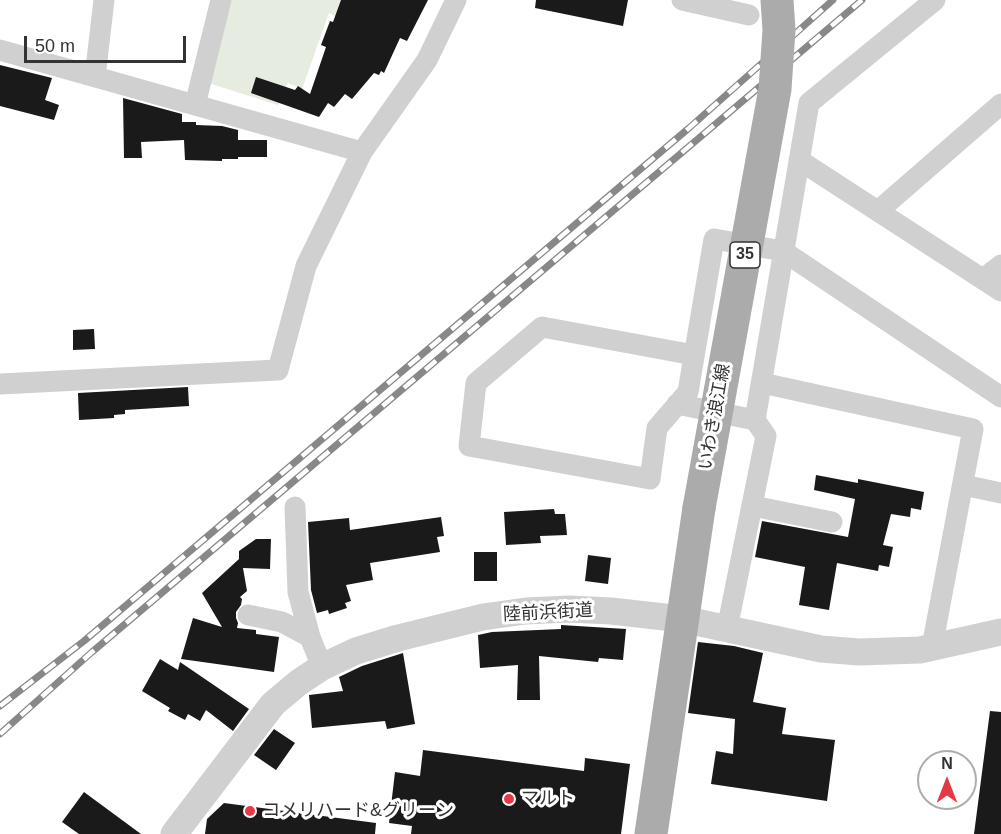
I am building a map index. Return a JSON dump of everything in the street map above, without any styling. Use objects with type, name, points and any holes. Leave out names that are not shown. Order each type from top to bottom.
[{"type":"main road","name":"いわき浪江線","points":[[651,834],[699,508],[775,89],[779,30],[763,8]]},
{"type":"street","points":[[95,77],[104,0]]},
{"type":"street","points":[[195,105],[220,0]]},
{"type":"street","points":[[0,384],[278,370],[306,266],[362,152],[427,60],[456,0]]},
{"type":"street","points":[[682,0],[763,8]]},
{"type":"street","points":[[755,420],[808,103],[934,0]]},
{"type":"street","points":[[0,50],[362,152]]},
{"type":"street","points":[[878,211],[1001,104]]},
{"type":"street","points":[[799,160],[992,285],[1001,265]]},
{"type":"street","points":[[694,355],[542,327],[476,383],[469,446],[650,479],[657,428],[688,392],[714,240],[783,251],[1001,397]]},
{"type":"street","points":[[762,383],[973,429],[932,647]]},
{"type":"street","points":[[677,404],[755,420],[766,436],[727,629]]},
{"type":"street","points":[[963,484],[1001,493]]},
{"type":"street","points":[[753,506],[832,522]]},
{"type":"street","points":[[295,507],[288,542],[310,637],[322,667]]},
{"type":"street","name":"陸前浜街道","points":[[174,834],[273,704],[322,667],[356,651],[398,638],[483,618],[526,611],[569,609],[682,619],[821,649],[859,652],[920,650],[1001,632]]},
{"type":"street","points":[[248,615],[282,622],[310,637]]},
{"type":"shaded area","points":[[228,0],[357,0],[349,23],[329,13],[302,89],[288,83],[278,105],[205,82]]},
{"type":"building","points":[[341,0],[428,0],[407,41],[400,38],[384,73],[381,71],[379,75],[374,73],[352,99],[345,94],[334,107],[328,103],[319,117],[251,93],[256,77],[295,90],[298,86],[310,94],[326,47],[321,45]]},
{"type":"building","points":[[536,0],[628,0],[623,26],[535,8]]},
{"type":"building","points":[[0,65],[52,78],[45,100],[59,105],[54,120],[0,106]]},
{"type":"building","points":[[123,98],[182,114],[182,122],[196,122],[196,125],[222,126],[238,130],[238,140],[267,140],[267,157],[238,157],[238,159],[222,159],[222,161],[185,160],[184,140],[141,142],[142,158],[124,158]]},
{"type":"building","points":[[94,329],[95,349],[73,350],[73,330]]},
{"type":"building","points":[[188,387],[189,406],[125,410],[125,414],[114,415],[114,418],[79,420],[78,393]]},
{"type":"building","points":[[816,475],[858,483],[858,479],[924,492],[921,510],[911,508],[910,517],[891,514],[883,545],[893,547],[889,567],[879,565],[878,571],[837,563],[829,610],[799,605],[805,567],[755,557],[762,521],[848,537],[855,499],[814,490]]},
{"type":"building","points":[[554,509],[555,514],[565,514],[567,535],[540,536],[541,543],[506,545],[504,512]]},
{"type":"building","points":[[441,517],[444,536],[437,537],[440,552],[370,563],[373,580],[346,585],[351,601],[345,603],[347,608],[329,614],[328,610],[317,613],[311,590],[308,522],[349,518],[350,530]]},
{"type":"building","points":[[256,539],[271,539],[270,569],[243,568],[247,591],[240,597],[241,605],[236,612],[237,628],[256,630],[256,634],[279,637],[274,672],[181,659],[193,618],[222,627],[202,593],[239,559],[239,551]]},
{"type":"building","points":[[474,552],[497,552],[497,581],[474,581]]},
{"type":"building","points":[[588,555],[611,558],[608,584],[585,581]]},
{"type":"building","points":[[561,625],[626,629],[623,660],[599,658],[598,662],[539,656],[540,700],[517,700],[518,665],[480,668],[478,635],[492,632],[561,629]]},
{"type":"building","points":[[698,642],[734,646],[763,653],[753,702],[786,708],[782,734],[835,740],[827,801],[711,784],[716,751],[733,754],[735,719],[688,713]]},
{"type":"building","points":[[403,653],[415,724],[387,729],[385,721],[312,728],[309,695],[343,691],[339,677],[362,666]]},
{"type":"building","points":[[160,659],[178,670],[180,662],[249,709],[233,731],[206,710],[200,721],[188,714],[185,720],[168,711],[170,708],[142,691]]},
{"type":"building","points":[[990,711],[1001,712],[1001,834],[974,834]]},
{"type":"building","points":[[274,729],[295,743],[276,770],[254,755]]},
{"type":"building","name":"マルト","points":[[423,750],[584,771],[585,758],[630,764],[621,834],[411,834],[412,826],[389,823],[395,772],[420,776]]},
{"type":"building","points":[[84,792],[141,834],[79,834],[62,822]]},
{"type":"building","name":"コメリハード&グリーン","points":[[224,803],[376,823],[375,834],[205,834],[207,819]]},
{"type":"railway","points":[[0,706],[84,641],[689,128],[833,0]]},
{"type":"railway","points":[[0,734],[92,652],[862,0]]},
{"type":"place","name":"マルト","points":[[509,799]]},
{"type":"place","name":"コメリハード&グリーン","points":[[250,811]]}]
